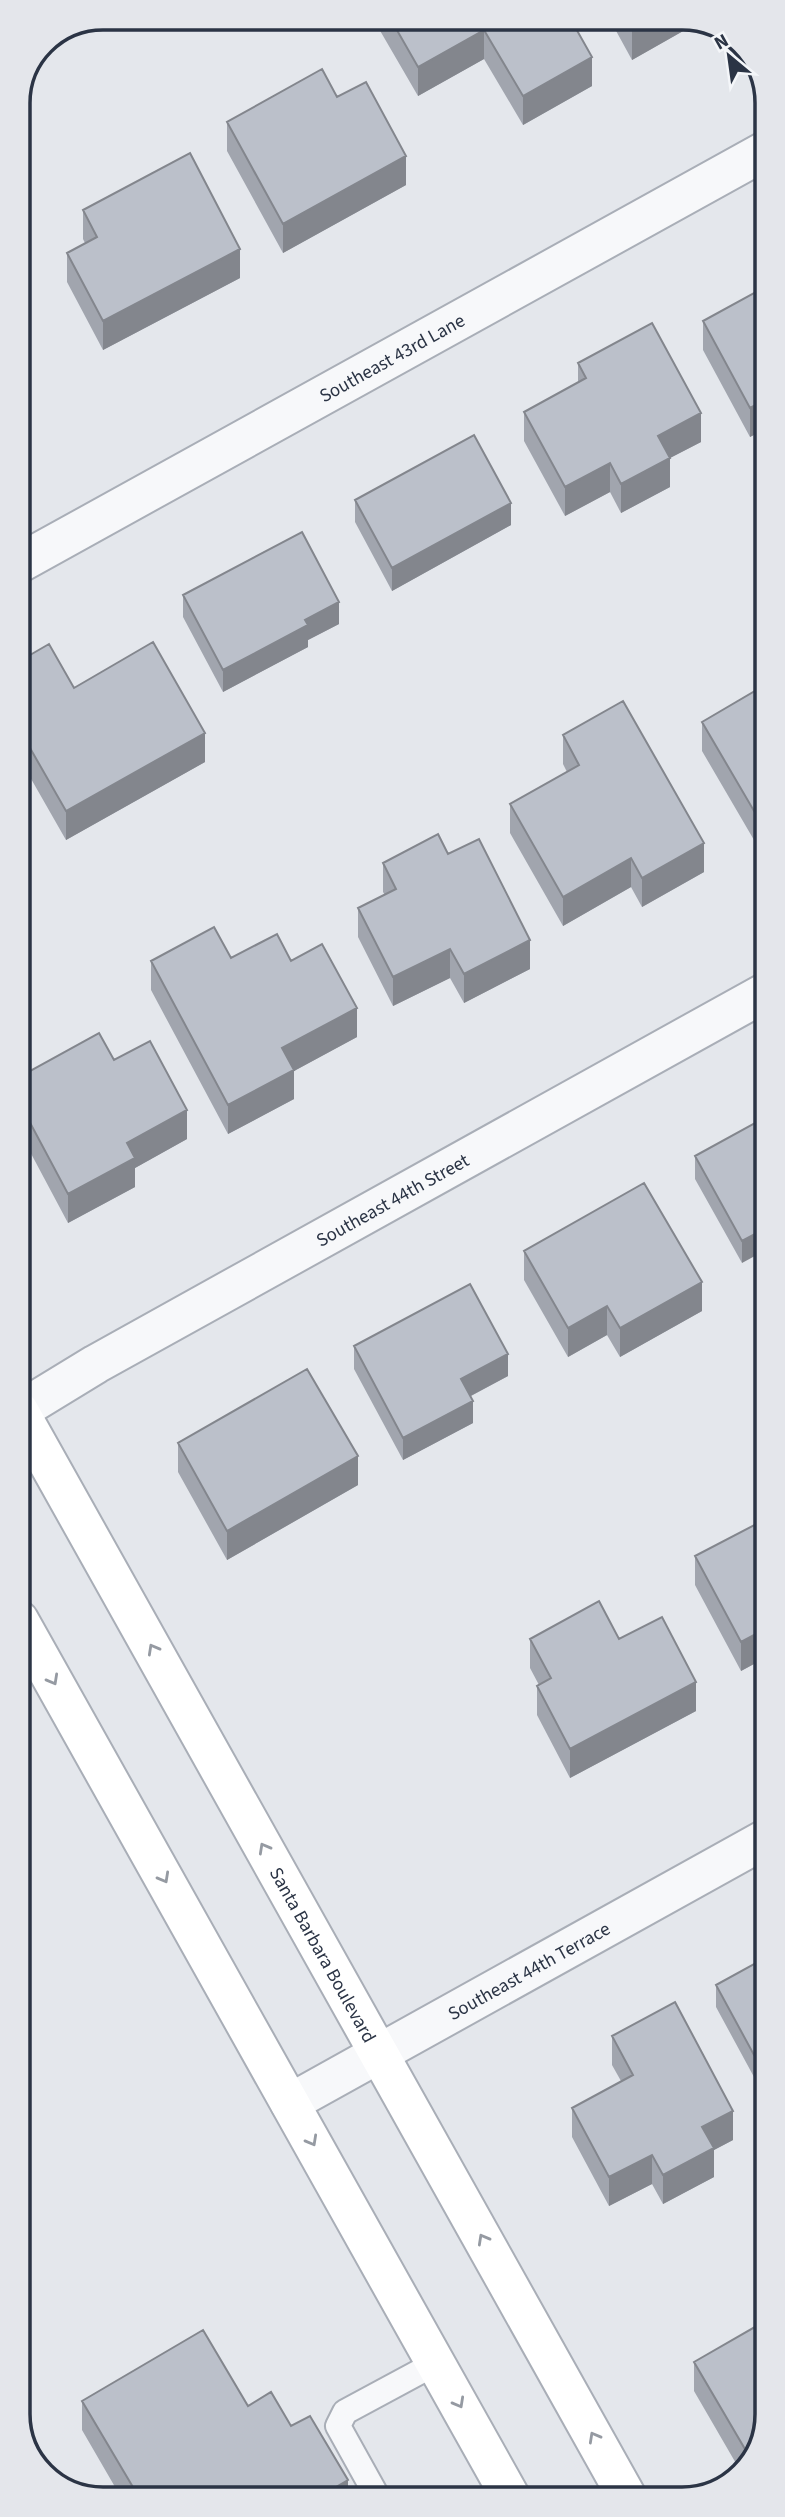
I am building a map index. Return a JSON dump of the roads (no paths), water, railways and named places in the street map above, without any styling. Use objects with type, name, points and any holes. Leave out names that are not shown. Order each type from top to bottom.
[{"type":"main road","name":"Santa Barbara Boulevard","points":[[30,1431],[621,2487]]},
{"type":"main road","points":[[30,1640],[506,2487]]},
{"type":"street","name":"Southeast 43rd Lane","points":[[30,557],[755,157]]},
{"type":"street","name":"Southeast 44th Street","points":[[30,1404],[108,1357],[755,998]]},
{"type":"street","name":"Southeast 44th Terrace","points":[[290,2103],[755,1845]]},
{"type":"lane","points":[[372,2487],[338,2426],[345,2412],[436,2363]]}]
